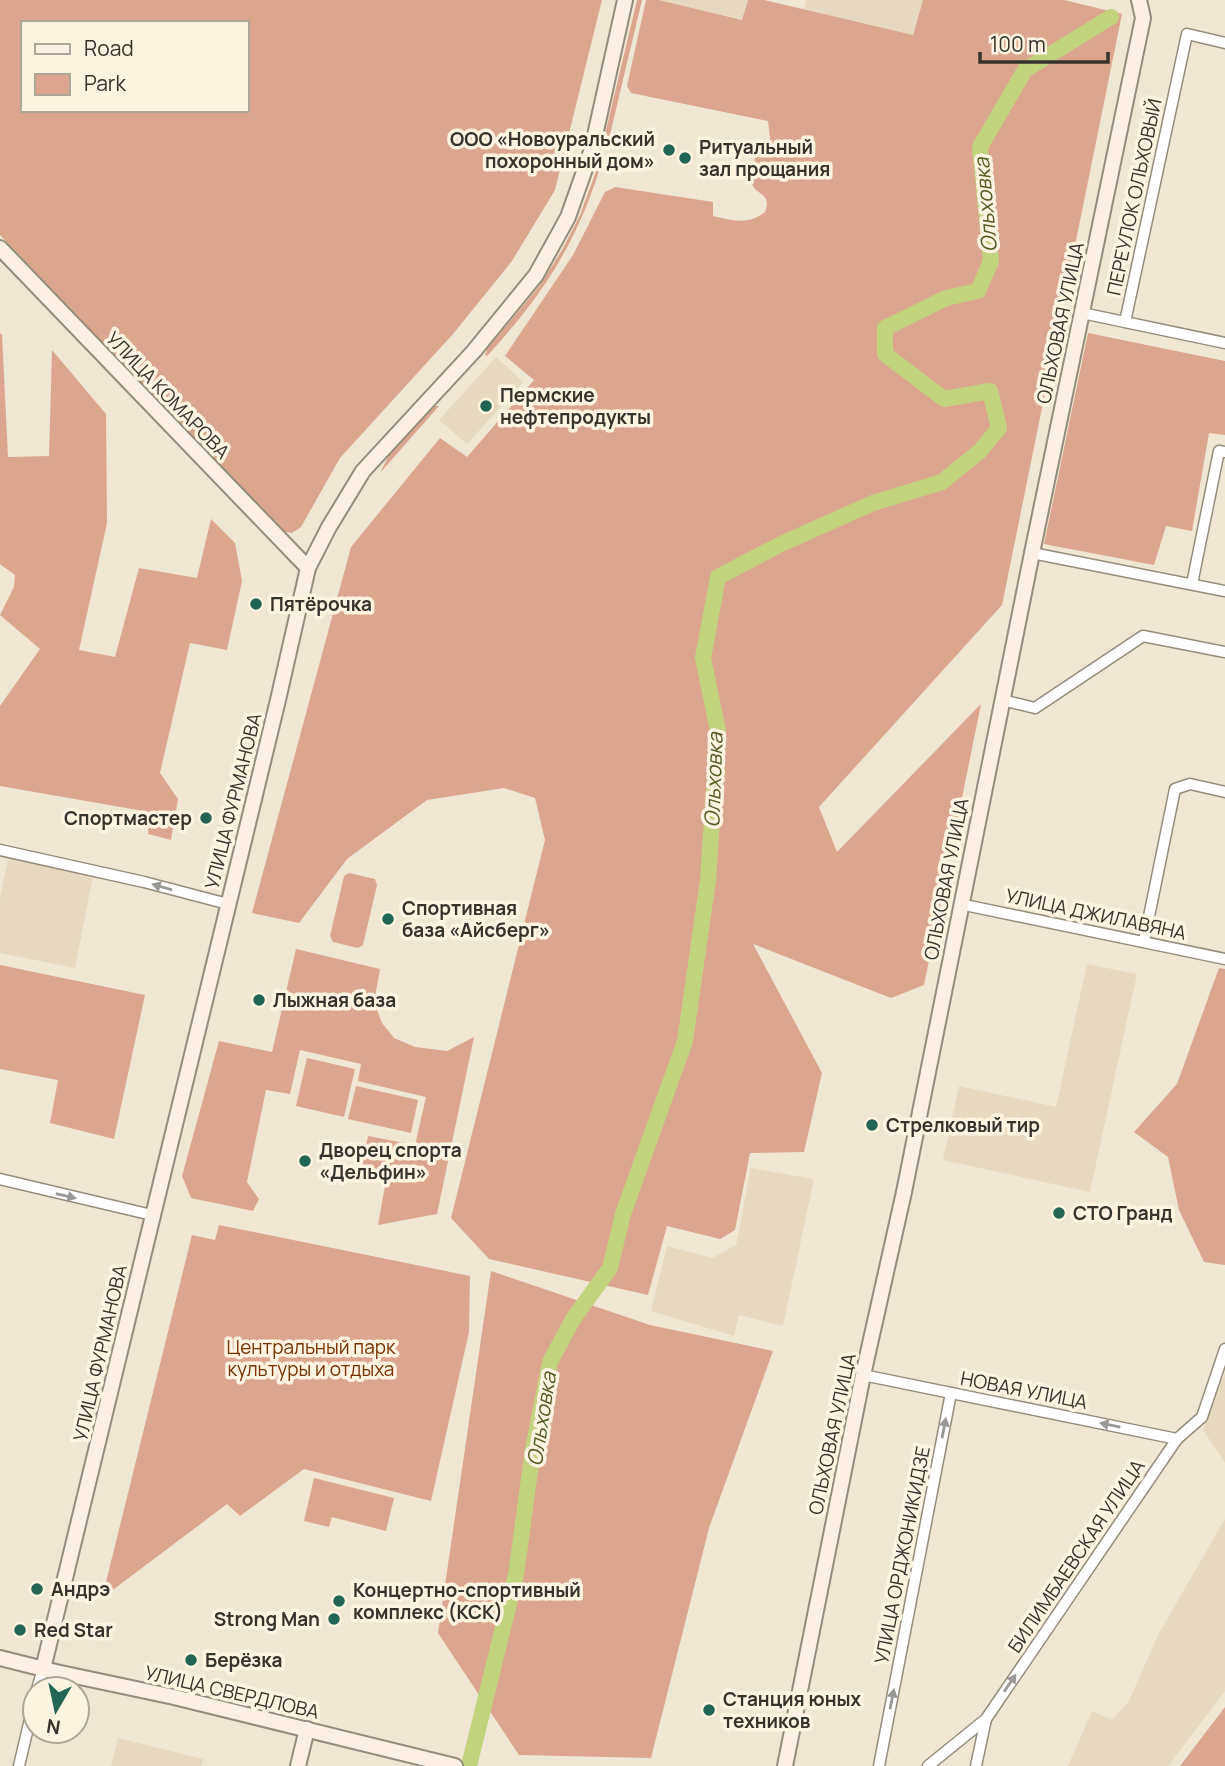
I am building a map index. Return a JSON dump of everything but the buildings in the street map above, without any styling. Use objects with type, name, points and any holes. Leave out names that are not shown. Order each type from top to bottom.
[{"type":"main road","name":"УЛИЦА ФУРМАНОВА","points":[[43,1669],[308,568],[363,471],[474,351],[547,258],[576,198],[592,149],[625,0]]},
{"type":"main road","name":"ОЛЬХОВАЯ УЛИЦА","points":[[785,1766],[1143,18],[1139,0]]},
{"type":"main road","name":"УЛИЦА КОМАРОВА","points":[[0,247],[308,568]]},
{"type":"main road","name":"УЛИЦА СВЕРДЛОВА","points":[[0,1658],[453,1765]]},
{"type":"main road","points":[[298,1766],[307,1729]]},
{"type":"street","name":"ПЕРЕУЛОК ОЛЬХОВЫЙ","points":[[1125,322],[1187,34],[1225,43]]},
{"type":"street","name":"ПЕРЕУЛОК ОЛЬХОВЫЙ","points":[[1082,313],[1225,343]]},
{"type":"street","points":[[1192,584],[1219,451],[1225,452]]},
{"type":"street","points":[[1032,553],[1225,591]]},
{"type":"street","points":[[1002,700],[1035,708],[1143,636],[1225,652]]},
{"type":"street","points":[[1144,941],[1175,789],[1190,784],[1225,792]]},
{"type":"street","points":[[0,850],[228,904]]},
{"type":"street","name":"УЛИЦА ДЖИЛАВЯНА","points":[[960,904],[1225,959]]},
{"type":"street","points":[[0,1179],[152,1215]]},
{"type":"street","name":"БИЛИМБАЕВСКАЯ УЛИЦА","points":[[928,1766],[986,1719],[1177,1438],[1202,1417],[1225,1349]]},
{"type":"street","name":"НОВАЯ УЛИЦА","points":[[863,1375],[1177,1438]]},
{"type":"street","name":"УЛИЦА ОРДЖОНИКИДЗЕ","points":[[879,1766],[951,1393]]},
{"type":"street","name":"УЛИЦА ФУРМАНОВА","points":[[41,1675],[43,1669]]},
{"type":"street","points":[[976,1766],[986,1719]]},
{"type":"street","points":[[19,1766],[24,1745]]},
{"type":"shaded area","points":[[659,0],[748,0],[743,20]]},
{"type":"shaded area","points":[[806,0],[923,0],[913,35],[804,11]]},
{"type":"shaded area","points":[[496,357],[523,382],[467,444],[439,420]]},
{"type":"shaded area","points":[[8,859],[93,876],[75,968],[0,953],[0,898]]},
{"type":"shaded area","points":[[1087,964],[1137,974],[1090,1192],[943,1160],[959,1086],[1056,1107]]},
{"type":"shaded area","points":[[751,1168],[814,1179],[783,1326],[739,1315],[734,1336],[651,1311],[667,1246],[712,1258],[736,1245]]},
{"type":"shaded area","points":[[1225,1373],[1225,1463],[1203,1430]]},
{"type":"shaded area","points":[[1225,1519],[1225,1691],[1168,1766],[1068,1766],[1092,1711],[1112,1720],[1129,1701],[1158,1635]]},
{"type":"shaded area","points":[[118,1738],[203,1759],[201,1766],[111,1766]]},
{"type":"green space","points":[[0,0],[602,0],[555,190],[512,261],[453,334],[340,458],[301,527],[292,533],[281,531],[0,235]]},
{"type":"green space","points":[[637,0],[642,0],[607,147],[603,143]]},
{"type":"green space","points":[[646,0],[659,0],[742,20],[748,0],[764,0],[913,35],[923,0],[1064,0],[1122,14],[1002,605],[819,807],[837,852],[981,704],[924,985],[891,998],[753,944],[822,1073],[804,1152],[750,1153],[735,1230],[720,1239],[667,1226],[648,1295],[489,1259],[451,1218],[545,840],[535,798],[504,788],[427,800],[347,859],[299,923],[252,913],[351,547],[440,438],[467,457],[534,380],[505,356],[573,255],[605,192],[615,187],[713,202],[713,216],[734,220],[753,219],[765,212],[765,197],[753,186],[752,178],[756,152],[765,149],[770,138],[768,121],[631,93],[627,86]]},
{"type":"green space","points":[[601,158],[583,215],[557,264],[526,310],[487,356],[485,355],[487,349],[540,285],[562,250],[580,215]]},
{"type":"green space","points":[[0,333],[8,457],[49,456],[52,350],[106,414],[107,523],[79,650],[115,657],[139,568],[197,578],[211,519],[235,543],[242,581],[227,650],[190,643],[160,773],[178,799],[171,840],[148,834],[149,812],[0,786],[0,706],[40,649],[0,615],[14,587],[15,575],[0,564]]},
{"type":"green space","points":[[1088,333],[1225,361],[1225,435],[1209,433],[1192,531],[1166,526],[1154,565],[1044,544]]},
{"type":"green space","points":[[435,406],[439,406],[380,473],[390,453]]},
{"type":"green space","points":[[349,873],[375,879],[377,885],[363,945],[358,948],[333,942],[330,936],[344,876]]},
{"type":"green space","points":[[296,949],[380,969],[374,1002],[382,1023],[394,1038],[415,1047],[447,1051],[474,1037],[437,1214],[378,1225],[385,1186],[362,1165],[368,1136],[415,1145],[426,1097],[358,1081],[361,1064],[300,1050],[290,1094],[266,1090],[247,1182],[259,1199],[253,1211],[191,1198],[182,1176],[219,1041],[272,1052]]},
{"type":"green space","points":[[0,965],[145,995],[114,1139],[50,1123],[58,1080],[0,1069]]},
{"type":"green space","points":[[1219,968],[1225,969],[1225,1265],[1204,1262],[1179,1210],[1168,1157],[1134,1132],[1177,1084]]},
{"type":"green space","points":[[307,1058],[355,1069],[344,1117],[296,1106]]},
{"type":"green space","points":[[356,1086],[418,1100],[411,1133],[348,1119]]},
{"type":"green space","name":"Центральный парк культуры и отдыха","points":[[219,1225],[470,1276],[469,1332],[431,1501],[304,1469],[240,1516],[227,1504],[102,1598],[192,1235],[215,1240]]},
{"type":"green space","points":[[491,1271],[650,1325],[773,1351],[709,1528],[651,1758],[519,1755],[438,1633]]},
{"type":"green space","points":[[314,1478],[394,1498],[386,1531],[332,1517],[329,1527],[304,1521]]},
{"type":"green space","points":[[1225,1707],[1225,1766],[1180,1766]]},
{"type":"waterway","name":"Ольховка","points":[[469,1766],[516,1575],[533,1449],[550,1362],[573,1319],[610,1268],[623,1214],[685,1041],[708,880],[718,731],[703,658],[718,577],[781,544],[873,503],[942,482],[980,451],[999,428],[990,391],[944,399],[885,354],[885,328],[946,298],[978,291],[991,261],[980,147],[1025,70],[1111,17]]},
{"type":"place","name":"ООО «Новоуральский похоронный дом»","points":[[669,150]]},
{"type":"place","name":"Ритуальный зал прощания","points":[[685,158]]},
{"type":"place","name":"Пермские нефтепродукты","points":[[486,406]]},
{"type":"place","name":"Пятёрочка","points":[[256,604]]},
{"type":"place","name":"Спортмастер","points":[[206,818]]},
{"type":"place","name":"Спортивная база «Айсберг»","points":[[388,919]]},
{"type":"place","name":"Лыжная база","points":[[259,1000]]},
{"type":"place","name":"Стрелковый тир","points":[[872,1125]]},
{"type":"place","name":"Дворец спорта «Дельфин»","points":[[305,1161]]},
{"type":"place","name":"СТО Гранд","points":[[1059,1213]]},
{"type":"place","name":"Андрэ","points":[[37,1589]]},
{"type":"place","name":"Концертно-спортивный комплекс (КСК)","points":[[339,1601]]},
{"type":"place","name":"Strong Man","points":[[334,1619]]},
{"type":"place","name":"Red Star","points":[[20,1630]]},
{"type":"place","name":"Берёзка","points":[[191,1660]]},
{"type":"place","name":"Станция юных техников","points":[[709,1710]]}]
